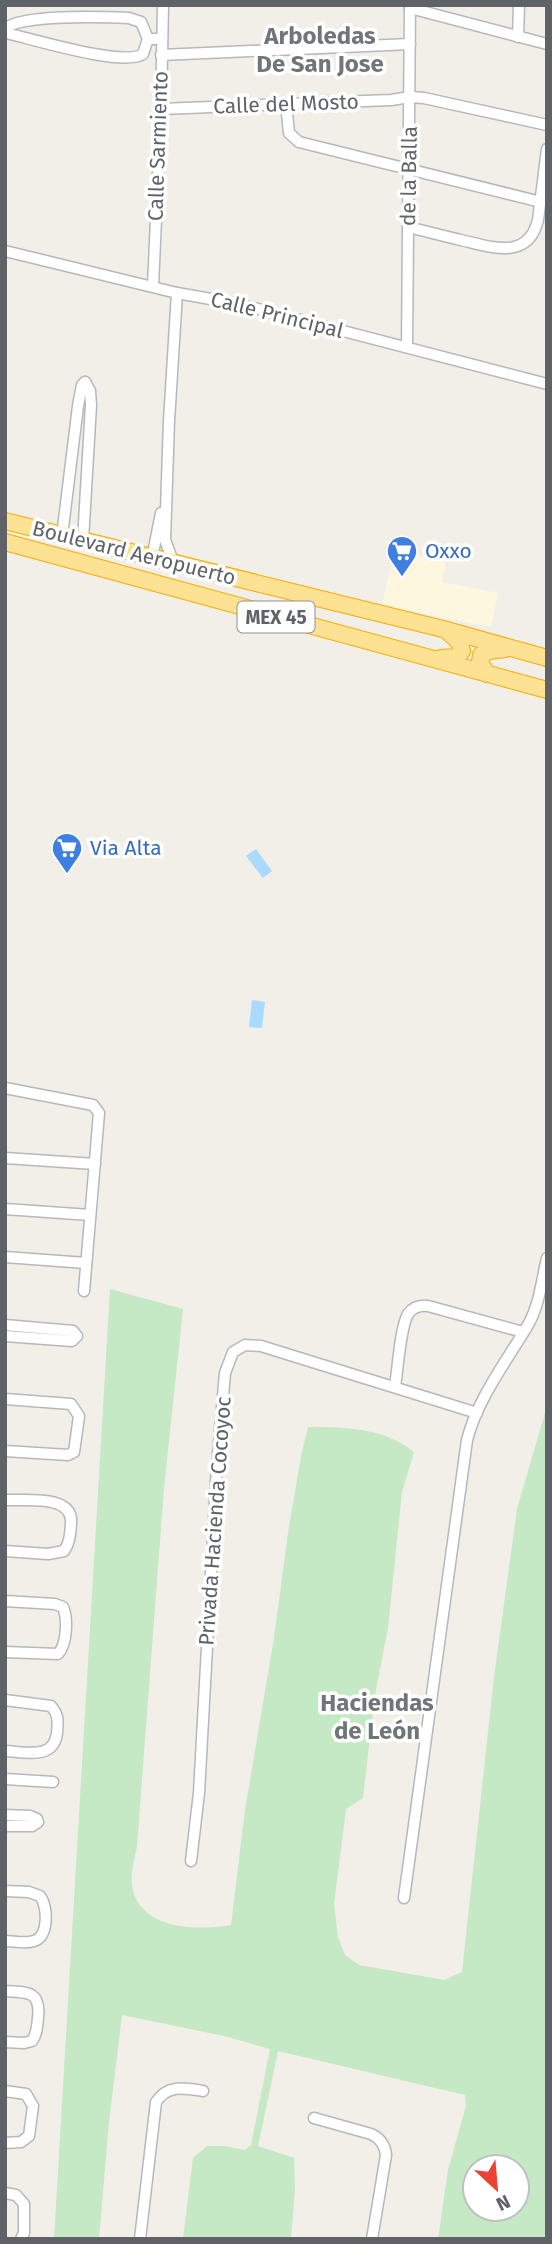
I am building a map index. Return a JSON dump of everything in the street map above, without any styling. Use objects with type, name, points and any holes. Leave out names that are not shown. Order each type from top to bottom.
[{"type":"highway","name":"Boulevard Aeropuerto","points":[[5,521],[443,629],[547,658]]},
{"type":"highway","name":"Boulevard Aeropuerto","points":[[5,542],[547,690]]},
{"type":"highway","points":[[424,657],[452,658],[460,654],[460,643],[443,629]]},
{"type":"highway","points":[[487,674],[481,665],[481,655],[489,651],[515,648]]},
{"type":"street","name":"Calle Sarmiento","points":[[153,286],[163,5]]},
{"type":"street","points":[[518,37],[519,5]]},
{"type":"street","points":[[410,7],[547,44]]},
{"type":"street","name":"de la Balla","points":[[407,346],[410,7]]},
{"type":"street","points":[[129,18],[141,22],[148,39],[143,54],[130,59],[80,51],[10,34],[5,30],[16,22],[37,19],[129,18]]},
{"type":"street","points":[[148,39],[161,39]]},
{"type":"street","points":[[162,55],[410,44]]},
{"type":"street","name":"Calle del Mosto","points":[[161,109],[410,97],[547,125]]},
{"type":"street","points":[[286,104],[289,133],[294,140],[541,202]]},
{"type":"street","points":[[408,227],[496,249],[512,248],[524,243],[536,230],[547,149]]},
{"type":"street","name":"Calle Principal","points":[[5,251],[177,293],[228,302],[547,384]]},
{"type":"street","points":[[174,564],[165,540],[177,293]]},
{"type":"street","points":[[62,536],[78,406],[85,382],[89,386],[91,397],[83,541]]},
{"type":"street","points":[[152,558],[167,486]]},
{"type":"street","points":[[5,1088],[93,1105],[99,1113],[84,1291]]},
{"type":"street","points":[[5,1158],[95,1164]]},
{"type":"street","points":[[5,1209],[90,1215]]},
{"type":"street","points":[[5,1257],[86,1264]]},
{"type":"street","points":[[404,1898],[467,1440],[477,1413],[529,1324],[547,1258]]},
{"type":"street","points":[[395,1387],[407,1319],[409,1312],[418,1306],[428,1306],[523,1332]]},
{"type":"street","points":[[5,1325],[73,1331],[77,1336],[72,1340],[5,1336]]},
{"type":"street","name":"Privada Hacienda Cocoyoc","points":[[191,1861],[199,1793],[217,1465],[225,1373],[233,1352],[245,1345],[261,1346],[477,1413]]},
{"type":"street","points":[[5,1399],[71,1404],[79,1416],[74,1452],[68,1455],[5,1451]]},
{"type":"street","points":[[5,1500],[60,1503],[68,1509],[71,1517],[69,1542],[64,1551],[48,1554],[5,1551]]},
{"type":"street","points":[[5,1601],[55,1604],[63,1607],[66,1615],[64,1645],[58,1654],[5,1652]]},
{"type":"street","points":[[5,1700],[51,1706],[58,1715],[58,1721],[54,1746],[49,1751],[5,1751]]},
{"type":"street","points":[[5,1779],[53,1782]]},
{"type":"street","points":[[5,1815],[30,1816],[38,1822],[32,1826],[5,1826]]},
{"type":"street","points":[[5,1891],[30,1892],[40,1896],[46,1909],[43,1933],[39,1939],[30,1942],[5,1941]]},
{"type":"street","points":[[5,1991],[30,1994],[37,1999],[39,2008],[37,2033],[32,2041],[5,2042]]},
{"type":"street","points":[[140,2239],[156,2102],[168,2090],[180,2088],[203,2091]]},
{"type":"street","points":[[5,2091],[26,2094],[33,2106],[29,2136],[15,2143],[5,2143]]},
{"type":"street","points":[[314,2118],[371,2134],[379,2138],[384,2145],[386,2155],[372,2239]]},
{"type":"street","points":[[5,2193],[16,2195],[24,2204],[21,2239]]},
{"type":"shaded area","points":[[394,551],[446,561],[442,582],[498,593],[491,627],[382,605]]},
{"type":"green space","points":[[110,1289],[183,1309],[164,1488],[137,1846],[132,1870],[136,1899],[145,1911],[171,1924],[202,1928],[231,1925],[245,1810],[274,1638],[288,1533],[308,1427],[364,1430],[390,1438],[414,1452],[402,1492],[388,1628],[375,1695],[363,1798],[346,1809],[334,1904],[338,1937],[345,1955],[359,1965],[444,1980],[462,1972],[494,1677],[517,1509],[547,1406],[547,2239],[438,2239],[448,2170],[466,2106],[465,2095],[278,2051],[258,2146],[294,2158],[295,2189],[291,2239],[183,2239],[193,2158],[207,2146],[245,2150],[251,2145],[270,2049],[224,2036],[122,2015],[99,2239],[54,2239]]},
{"type":"water","points":[[256,849],[272,871],[263,878],[246,856]]},
{"type":"water","points":[[252,1000],[265,1002],[262,1028],[249,1027]]},
{"type":"place","name":"Oxxo","points":[[402,578]]},
{"type":"place","name":"Via Alta","points":[[67,875]]},
{"type":"district","name":"Arboledas De San Jose","points":[[320,50]]},
{"type":"district","name":"Haciendas de León","points":[[377,1717]]}]
